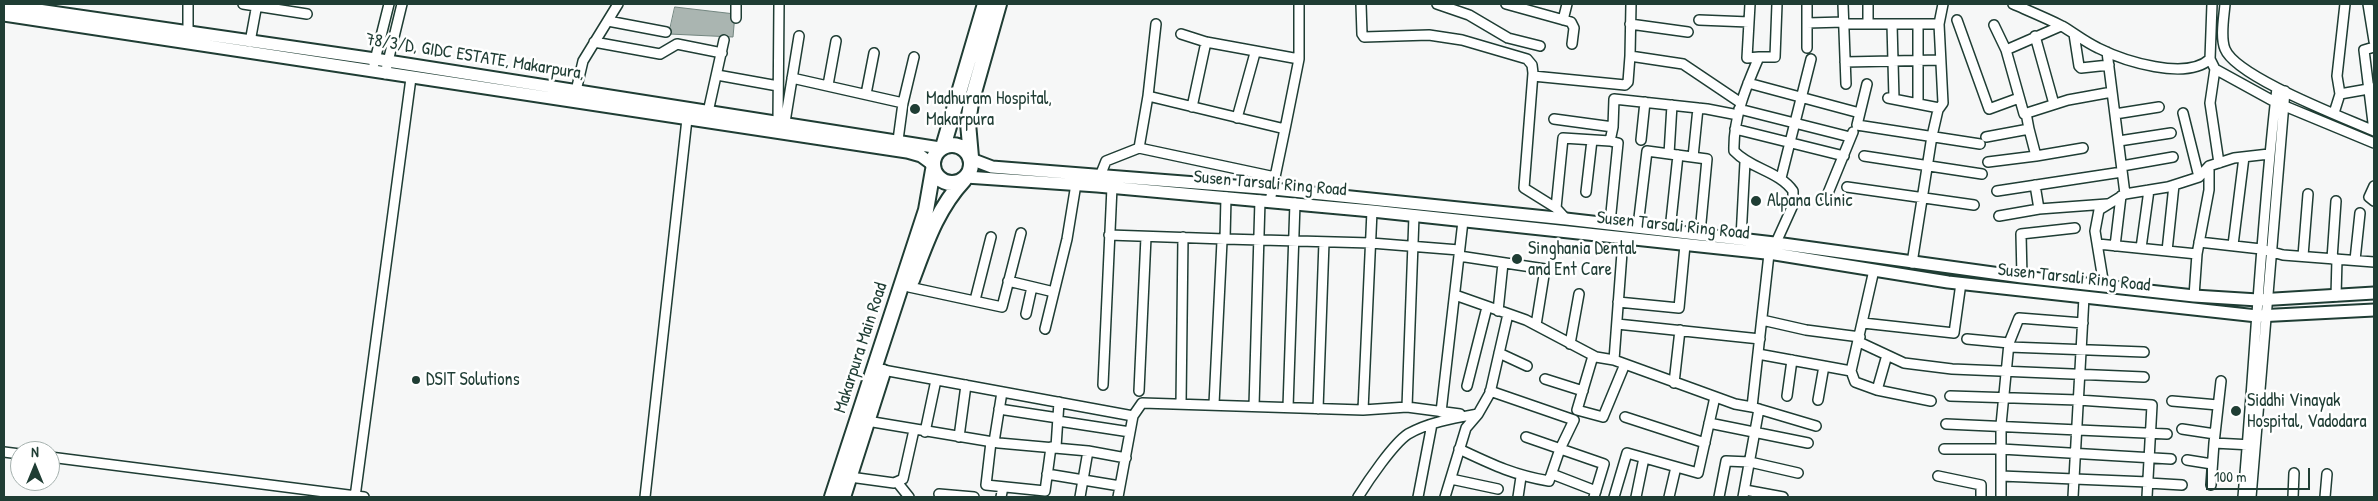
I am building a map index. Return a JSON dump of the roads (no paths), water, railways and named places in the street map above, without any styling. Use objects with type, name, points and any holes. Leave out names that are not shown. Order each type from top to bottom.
[{"type":"highway","points":[[931,213],[933,158],[942,147],[985,4]]},
{"type":"highway","points":[[931,213],[950,195],[971,170],[968,123],[971,103],[999,4]]},
{"type":"highway","points":[[942,147],[958,145],[968,152],[971,158]]},
{"type":"highway","points":[[933,167],[941,180],[946,182],[952,183],[965,178]]},
{"type":"highway","name":"Makarpura Main Road","points":[[843,497],[931,213]]},
{"type":"highway","name":"Makarpura Main Road","points":[[832,497],[931,213]]},
{"type":"main road","name":"78/3/D, GIDC ESTATE, Makarpura,","points":[[4,5],[372,72],[907,152],[921,156],[933,167]]},
{"type":"main road","name":"78/3/D, GIDC ESTATE, Makarpura,","points":[[4,15],[30,10],[188,32],[375,59],[942,147]]},
{"type":"main road","name":"Susen Tarsali Ring Road","points":[[971,158],[986,166],[1100,176],[1268,197],[1566,218],[1741,238],[1772,250],[1874,270],[1961,283],[2084,297],[2261,316],[2374,310]]},
{"type":"main road","name":"Susen Tarsali Ring Road","points":[[965,178],[1076,184],[1226,197],[1268,197],[1295,203],[1623,239],[1912,263],[2194,296],[2262,300],[2374,293]]},
{"type":"street","points":[[188,4],[188,32]]},
{"type":"street","points":[[243,4],[307,14]]},
{"type":"street","points":[[372,72],[390,4]]},
{"type":"street","points":[[385,74],[402,4]]},
{"type":"street","points":[[573,102],[583,61],[618,4]]},
{"type":"street","points":[[736,4],[736,18]]},
{"type":"street","points":[[779,4],[778,86],[782,122]]},
{"type":"street","points":[[1254,406],[1260,240],[1299,59],[1299,4]]},
{"type":"street","points":[[1361,4],[1362,34],[1364,37],[1428,35],[1462,40],[1527,59],[1532,65],[1533,76],[1524,188],[1556,208],[1566,218]]},
{"type":"street","points":[[1437,4],[1469,15],[1508,38],[1540,46]]},
{"type":"street","points":[[1506,4],[1571,22],[1573,26],[1572,44]]},
{"type":"street","points":[[1563,20],[1567,4]]},
{"type":"street","points":[[1533,76],[1625,86],[1628,82],[1630,56],[1631,4]]},
{"type":"street","points":[[1750,4],[1748,58],[1774,57],[1777,4]]},
{"type":"street","points":[[1806,48],[1807,4]]},
{"type":"street","points":[[1843,4],[1846,84]]},
{"type":"street","points":[[1868,4],[1868,24]]},
{"type":"street","points":[[1912,263],[1932,136],[1940,108],[1944,103],[1939,24],[1943,4]]},
{"type":"street","points":[[2013,4],[2061,26],[2107,52],[2149,66],[2180,69],[2203,66],[2210,59]]},
{"type":"street","points":[[2212,4],[2210,59],[2215,68],[2279,103],[2374,143]]},
{"type":"street","points":[[2225,4],[2224,49],[2236,62],[2280,90],[2374,131],[2372,89],[2364,50],[2374,47]]},
{"type":"street","points":[[2334,113],[2340,94],[2337,76],[2345,4]]},
{"type":"street","points":[[2368,4],[2374,41]]},
{"type":"street","points":[[250,42],[257,5]]},
{"type":"street","points":[[1698,20],[1749,22]]},
{"type":"street","points":[[1957,20],[1989,109],[2019,98]]},
{"type":"street","points":[[608,21],[666,32]]},
{"type":"street","points":[[1807,23],[1939,24]]},
{"type":"street","points":[[1140,148],[1156,24]]},
{"type":"street","points":[[1630,24],[1688,32]]},
{"type":"street","points":[[1892,24],[1891,99],[1940,108]]},
{"type":"street","points":[[1918,24],[1918,104]]},
{"type":"street","points":[[1994,25],[2006,50],[2024,114],[2026,113],[2036,156]]},
{"type":"street","points":[[2006,50],[2061,26]]},
{"type":"street","points":[[1181,34],[1254,53],[1299,59]]},
{"type":"street","points":[[2074,34],[2079,66],[2081,68],[2109,65]]},
{"type":"street","points":[[782,122],[792,78],[798,36]]},
{"type":"street","points":[[2035,36],[2054,104]]},
{"type":"street","points":[[708,112],[724,40]]},
{"type":"street","points":[[828,85],[836,41]]},
{"type":"street","points":[[594,42],[660,54],[677,44],[722,53]]},
{"type":"street","points":[[1192,107],[1206,42]]},
{"type":"street","points":[[2107,52],[2122,169],[2123,195],[2115,246]]},
{"type":"street","points":[[866,94],[874,53]]},
{"type":"street","points":[[1237,118],[1254,53]]},
{"type":"street","points":[[1630,56],[1683,64],[1740,109]]},
{"type":"street","points":[[898,140],[903,103],[914,57]]},
{"type":"street","points":[[1759,57],[1740,109],[1735,129],[1734,151],[1745,162],[1780,178],[1793,191],[1794,200],[1772,250],[1758,354],[1755,432],[1744,494],[1783,497]]},
{"type":"street","points":[[1780,178],[1811,59]]},
{"type":"street","points":[[1845,62],[1940,60]]},
{"type":"street","points":[[2215,68],[2210,103],[2219,163]]},
{"type":"street","points":[[716,75],[778,86]]},
{"type":"street","points":[[60,458],[358,497],[410,78]]},
{"type":"street","points":[[792,78],[903,103]]},
{"type":"street","points":[[1748,83],[1856,112]]},
{"type":"street","points":[[1826,198],[1844,156],[1850,136],[1857,125],[1867,84]]},
{"type":"street","points":[[2340,94],[2372,89]]},
{"type":"street","points":[[2251,497],[2252,445],[2262,300],[2280,90]]},
{"type":"street","points":[[2026,113],[2054,104],[2112,92]]},
{"type":"street","points":[[1148,96],[1285,129]]},
{"type":"street","points":[[1610,142],[1613,127],[1614,99],[1698,108],[1740,109],[1850,136]]},
{"type":"street","points":[[1642,140],[1645,102]]},
{"type":"street","points":[[2266,250],[2269,154],[2279,103]]},
{"type":"street","points":[[1670,230],[1673,155],[1672,105]]},
{"type":"street","points":[[2115,114],[2159,106]]},
{"type":"street","points":[[1693,157],[1698,108]]},
{"type":"street","points":[[2183,113],[2199,177]]},
{"type":"street","points":[[645,497],[687,119]]},
{"type":"street","points":[[1554,119],[1613,127]]},
{"type":"street","points":[[1857,125],[1983,141],[2029,130]]},
{"type":"street","points":[[1735,129],[1844,156]]},
{"type":"street","points":[[2118,141],[2171,133]]},
{"type":"street","points":[[1556,208],[1563,138],[1618,143],[1610,223]]},
{"type":"street","points":[[1586,192],[1592,140]]},
{"type":"street","points":[[1100,176],[1106,160],[1140,148],[1275,177]]},
{"type":"street","points":[[1988,162],[2083,148]]},
{"type":"street","points":[[1638,226],[1647,151],[1707,158],[1700,234]]},
{"type":"street","points":[[2104,286],[2096,231],[2099,210],[2123,195],[2174,185],[2199,177],[2209,166],[2244,157],[2269,154]]},
{"type":"street","points":[[1864,156],[1982,174]]},
{"type":"street","points":[[1998,191],[2122,169],[2173,157]]},
{"type":"street","points":[[2233,246],[2244,157]]},
{"type":"street","points":[[1741,238],[1745,162]]},
{"type":"street","points":[[2194,296],[2197,254],[2209,190],[2209,166]]},
{"type":"street","points":[[1046,329],[1067,239],[1076,184]]},
{"type":"street","points":[[2035,185],[2039,209]]},
{"type":"street","points":[[2167,251],[2174,185]]},
{"type":"street","points":[[2374,186],[2369,197],[2374,201]]},
{"type":"street","points":[[1847,187],[1974,204]]},
{"type":"street","points":[[1103,385],[1112,188]]},
{"type":"street","points":[[2141,248],[2149,190]]},
{"type":"street","points":[[2303,256],[2308,194]]},
{"type":"street","points":[[1214,404],[1222,240],[1225,239],[1226,197]]},
{"type":"street","points":[[2336,201],[2334,259],[2336,296]]},
{"type":"street","points":[[1288,407],[1295,203]]},
{"type":"street","points":[[1999,216],[2039,209],[2110,203]]},
{"type":"street","points":[[1363,410],[1372,211]]},
{"type":"street","points":[[2355,260],[2360,213]]},
{"type":"street","points":[[1407,408],[1414,216]]},
{"type":"street","points":[[1441,412],[1463,221]]},
{"type":"street","points":[[2022,277],[2021,234],[2075,228]]},
{"type":"street","points":[[909,286],[1002,307],[1020,233]]},
{"type":"street","points":[[1109,235],[1371,243],[1459,253],[1503,263],[1545,269],[1536,325]]},
{"type":"street","points":[[976,300],[991,237]]},
{"type":"street","points":[[1139,392],[1146,237]]},
{"type":"street","points":[[1181,404],[1183,237]]},
{"type":"street","points":[[1614,360],[1623,239]]},
{"type":"street","points":[[1318,408],[1324,242]]},
{"type":"street","points":[[2200,242],[2266,250],[2283,255],[2374,262]]},
{"type":"street","points":[[2098,244],[2197,254]]},
{"type":"street","points":[[1618,302],[1679,308],[1685,245]]},
{"type":"street","points":[[1498,311],[1503,263]]},
{"type":"street","points":[[1874,270],[1851,371],[1855,382],[1877,390],[1931,401]]},
{"type":"street","points":[[1008,281],[1054,292]]},
{"type":"street","points":[[1863,323],[1954,333],[1961,283]]},
{"type":"street","points":[[1026,314],[1032,286]]},
{"type":"street","points":[[1570,344],[1579,294]]},
{"type":"street","points":[[1455,295],[1536,325],[1593,356],[1614,360],[1735,404],[1756,408],[1816,426]]},
{"type":"street","points":[[2073,497],[2084,297]]},
{"type":"street","points":[[1467,386],[1487,307]]},
{"type":"street","points":[[1446,497],[1466,428],[1478,414],[1490,391],[1508,314]]},
{"type":"street","points":[[2001,497],[2003,398],[2009,345],[2019,318],[2083,323]]},
{"type":"street","points":[[1762,320],[1859,340],[1904,363],[2006,373],[2144,377]]},
{"type":"street","points":[[1617,324],[1760,339]]},
{"type":"street","points":[[1674,383],[1680,330]]},
{"type":"street","points":[[1966,340],[2081,351],[2144,352]]},
{"type":"street","points":[[1499,353],[1527,366]]},
{"type":"street","points":[[1758,354],[1851,371]]},
{"type":"street","points":[[1877,390],[1887,355]]},
{"type":"street","points":[[1459,449],[1521,477],[1549,481],[1560,449],[1574,420],[1593,356]]},
{"type":"street","points":[[1787,396],[1792,360]]},
{"type":"street","points":[[1577,410],[1603,417],[1625,364]]},
{"type":"street","points":[[1818,400],[1824,366]]},
{"type":"street","points":[[883,370],[1134,416]]},
{"type":"street","points":[[1545,379],[1583,392]]},
{"type":"street","points":[[925,432],[936,380]]},
{"type":"street","points":[[2211,484],[2221,381]]},
{"type":"street","points":[[960,437],[966,385]]},
{"type":"street","points":[[1490,391],[1574,420]]},
{"type":"street","points":[[1002,392],[986,485],[1045,491],[1058,420],[1059,402]]},
{"type":"street","points":[[1950,396],[2078,400],[2152,405],[2147,497]]},
{"type":"street","points":[[1614,497],[1627,453],[1698,473],[1714,397]]},
{"type":"street","points":[[2172,401],[2218,405]]},
{"type":"street","points":[[1118,497],[1134,416],[1142,403],[1363,410],[1407,408],[1478,414]]},
{"type":"street","points":[[999,409],[1130,432]]},
{"type":"street","points":[[1358,497],[1373,474],[1407,435],[1432,424],[1478,414]]},
{"type":"street","points":[[1625,417],[1705,444]]},
{"type":"street","points":[[867,422],[993,442],[1088,451],[1126,458]]},
{"type":"street","points":[[1709,423],[1808,442]]},
{"type":"street","points":[[1418,497],[1432,424]]},
{"type":"street","points":[[1946,424],[2167,434]]},
{"type":"street","points":[[2182,429],[2214,438],[2252,445]]},
{"type":"street","points":[[850,478],[897,482],[903,479],[914,430]]},
{"type":"street","points":[[1526,437],[1604,464],[1595,494],[1552,474]]},
{"type":"street","points":[[2243,497],[2252,445]]},
{"type":"street","points":[[1944,449],[2001,449],[2171,459]]},
{"type":"street","points":[[1080,497],[1088,451]]},
{"type":"street","points":[[1636,497],[1644,458]]},
{"type":"street","points":[[1719,497],[1726,460],[1750,462],[1798,472]]},
{"type":"street","points":[[2187,460],[2212,464]]},
{"type":"street","points":[[1669,497],[1676,466]]},
{"type":"street","points":[[1047,474],[1083,482],[1120,486]]},
{"type":"street","points":[[2293,497],[2294,474]]},
{"type":"street","points":[[2326,497],[2327,474]]},
{"type":"street","points":[[1938,476],[1981,485],[1981,497]]},
{"type":"street","points":[[2001,476],[2182,485]]},
{"type":"street","points":[[1518,497],[1521,477]]},
{"type":"street","points":[[1450,479],[1498,489]]},
{"type":"street","points":[[897,482],[909,497]]},
{"type":"street","points":[[1001,497],[1003,487]]},
{"type":"street","points":[[939,494],[974,497]]},
{"type":"place","name":"Madhuram Hospital, Makarpura","points":[[915,109]]},
{"type":"place","name":"Alpana Clinic","points":[[1756,201]]},
{"type":"place","name":"Singhania Dental and Ent Care","points":[[1517,259]]},
{"type":"place","name":"DSIT Solutions","points":[[416,380]]},
{"type":"place","name":"Siddhi Vinayak Hospital, Vadodara","points":[[2236,411]]}]
